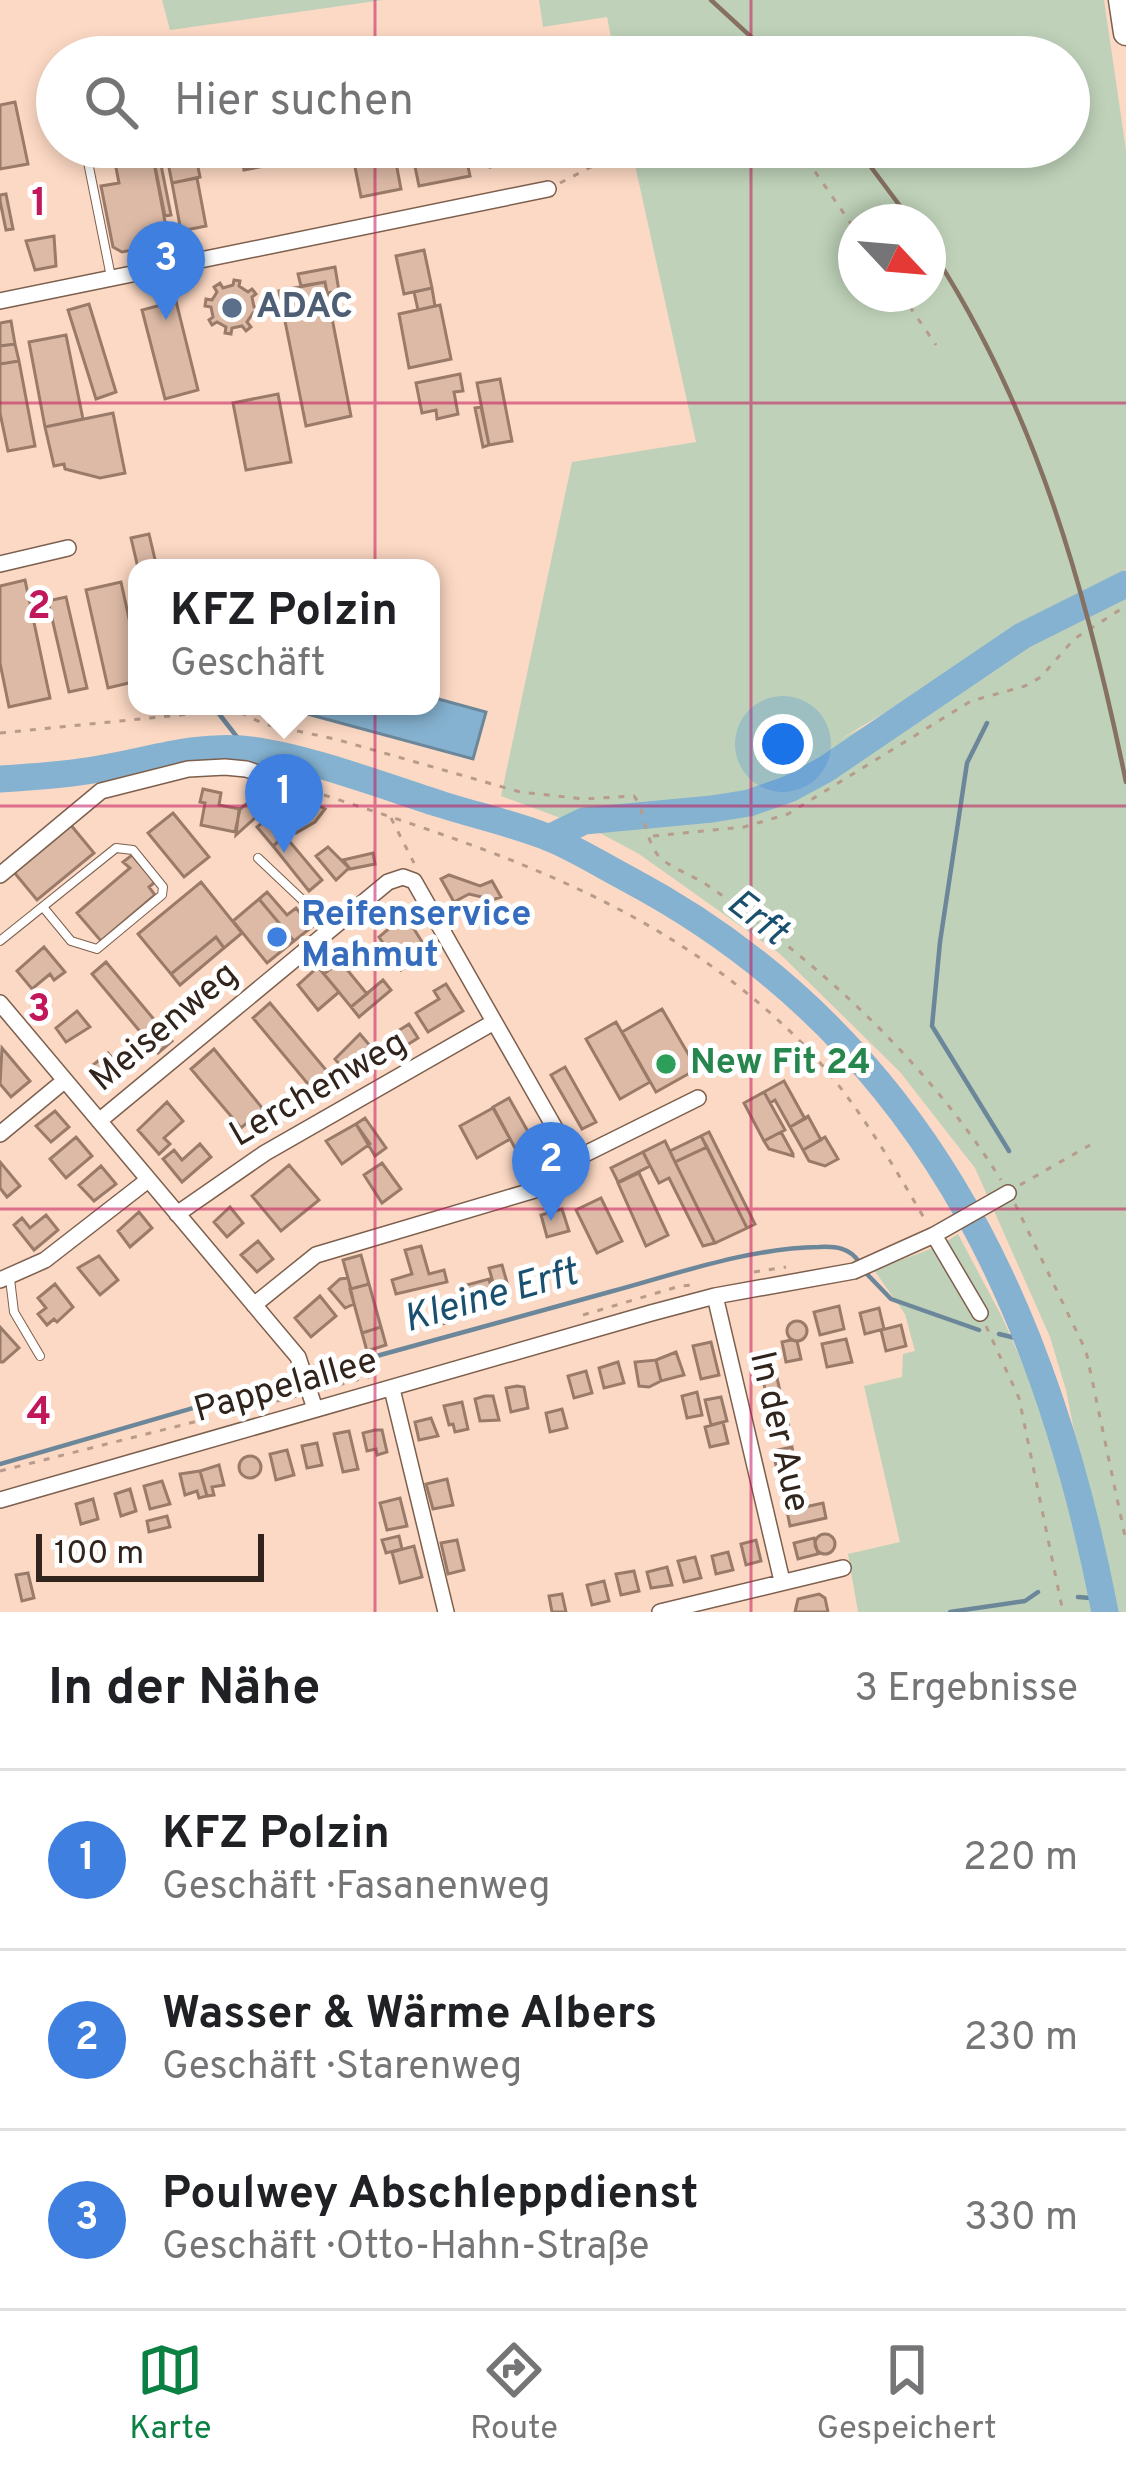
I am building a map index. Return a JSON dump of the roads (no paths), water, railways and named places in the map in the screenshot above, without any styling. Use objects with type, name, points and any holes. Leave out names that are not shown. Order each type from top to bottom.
[{"type":"main road","points":[[1121,0],[1126,32]]},
{"type":"street","points":[[0,301],[548,189]]},
{"type":"street","points":[[0,564],[68,548]]},
{"type":"street","points":[[0,875],[101,791],[188,769],[224,766],[311,790]]},
{"type":"street","name":"Meisenweg","points":[[99,1121],[388,882],[403,878],[414,881],[494,1022]]},
{"type":"street","points":[[0,1003],[254,1305],[309,1388]]},
{"type":"street","points":[[494,1022],[573,1160]]},
{"type":"street","name":"Lerchenweg","points":[[177,1214],[266,1153],[494,1022]]},
{"type":"street","points":[[0,1133],[64,1082]]},
{"type":"street","points":[[254,1305],[316,1255],[555,1184],[573,1160],[698,1098]]},
{"type":"street","points":[[5,1280],[45,1260],[148,1180]]},
{"type":"street","name":"Pappelallee","points":[[0,1501],[309,1388],[392,1389],[716,1296],[854,1271],[934,1235],[1008,1193]]},
{"type":"street","points":[[934,1235],[980,1313]]},
{"type":"street","name":"In der Aue","points":[[716,1296],[782,1581]]},
{"type":"street","points":[[392,1389],[446,1612]]},
{"type":"street","points":[[659,1612],[843,1568]]},
{"type":"lane","points":[[89,168],[111,278]]},
{"type":"lane","points":[[0,941],[43,907],[122,847],[133,850],[163,887],[162,896],[97,949],[70,941],[43,907]]},
{"type":"lane","points":[[258,858],[332,928]]},
{"type":"lane","points":[[5,1280],[14,1312],[40,1356]]},
{"type":"water","points":[[440,699],[486,712],[473,759],[311,715],[440,715]]},
{"type":"waterway","points":[[549,838],[584,821],[712,809],[789,789],[1022,636],[1126,584]]},
{"type":"waterway","points":[[220,715],[247,750]]},
{"type":"waterway","points":[[987,723],[967,763],[932,1026],[1009,1151]]},
{"type":"waterway","name":"Erft","points":[[0,779],[87,771],[206,749],[290,757],[547,837],[628,879],[729,942],[816,1015],[891,1097],[953,1187],[1004,1284],[1046,1388],[1079,1498],[1105,1612]]},
{"type":"waterway","name":"Kleine Erft","points":[[311,1374],[741,1257],[831,1247],[847,1251],[859,1262]]},
{"type":"waterway","name":"Kleine Erft","points":[[865,1272],[891,1299],[979,1330]]},
{"type":"waterway","name":"Kleine Erft","points":[[999,1334],[1032,1342]]},
{"type":"waterway","name":"Kleine Erft","points":[[0,1464],[300,1377]]},
{"type":"waterway","points":[[950,1612],[1025,1601],[1038,1592]]},
{"type":"waterway","points":[[1078,1597],[1102,1599]]},
{"type":"railway","points":[[711,0],[750,36]]},
{"type":"railway","points":[[872,168],[899,204]]},
{"type":"railway","points":[[946,274],[999,371],[1053,504],[1094,641],[1126,782]]},
{"type":"place","name":"ADAC","points":[[232,308]]},
{"type":"place","name":"Poulwey Abschleppdienst","points":[[166,320]]},
{"type":"place","name":"KFZ Polzin","points":[[284,853]]},
{"type":"place","name":"Reifenservice Mahmut","points":[[277,937]]},
{"type":"place","name":"New Fit 24","points":[[666,1064]]},
{"type":"place","name":"Wasser & Wärme Albers","points":[[551,1221]]}]
